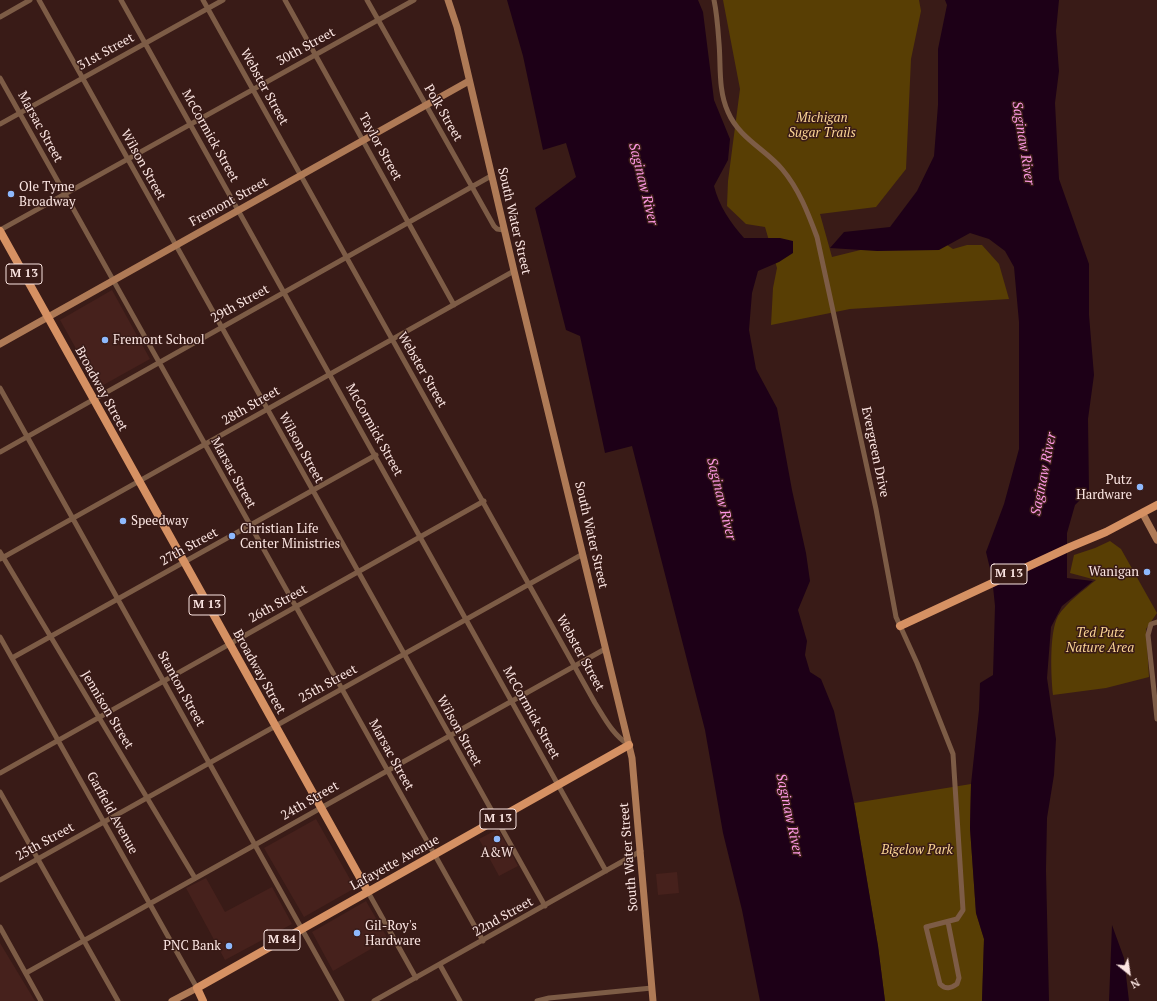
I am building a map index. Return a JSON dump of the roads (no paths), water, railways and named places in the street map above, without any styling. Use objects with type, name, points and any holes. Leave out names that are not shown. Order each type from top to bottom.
[{"type":"main road","name":"Broadway Street","points":[[0,231],[368,892]]},
{"type":"main road","name":"M 13","points":[[900,626],[1157,506]]},
{"type":"main road","name":"Lafayette Avenue","points":[[197,988],[629,745]]},
{"type":"main road","name":"Garfield Avenue","points":[[197,988],[203,1001]]},
{"type":"street","points":[[0,17],[30,0]]},
{"type":"street","name":"Wilson Street","points":[[39,0],[545,906]]},
{"type":"street","name":"McCormick Street","points":[[121,0],[376,455],[606,871]]},
{"type":"street","name":"Webster Street","points":[[203,0],[608,725],[622,740],[629,745]]},
{"type":"street","name":"31st Street","points":[[0,124],[223,0]]},
{"type":"street","name":"Taylor Street","points":[[285,0],[410,223],[454,305]]},
{"type":"street","name":"Polk Street","points":[[368,0],[494,226],[497,229],[504,230]]},
{"type":"street","name":"30th Street","points":[[0,231],[414,0]]},
{"type":"street","name":"South Water Street","points":[[448,0],[457,27],[491,176],[632,758],[653,1001]]},
{"type":"street","name":"Evergreen Drive","points":[[714,0],[719,42],[720,80],[723,99],[728,112],[735,125],[750,142],[781,168],[794,184],[817,237],[876,509],[896,617],[926,685],[953,754],[963,910],[957,919],[926,927],[940,984],[943,988],[951,988],[957,984],[960,978],[948,922]]},
{"type":"street","name":"Marsac Street","points":[[0,78],[434,856],[483,941]]},
{"type":"street","name":"Fremont Street","points":[[0,344],[470,81]]},
{"type":"street","name":"29th Street","points":[[0,452],[284,292],[410,223],[491,176]]},
{"type":"street","name":"28th Street","points":[[2,558],[514,271]]},
{"type":"street","name":"Stanton Street","points":[[0,388],[342,1001]]},
{"type":"street","name":"27th Street","points":[[12,658],[376,455]]},
{"type":"street","name":"26th Street","points":[[0,773],[484,501]]},
{"type":"street","points":[[1142,514],[1157,540]]},
{"type":"street","name":"Jennison Street","points":[[0,552],[2,558],[195,878]]},
{"type":"street","name":"25th Street","points":[[0,880],[583,554]]},
{"type":"street","points":[[1157,622],[1151,624],[1148,635],[1157,719]]},
{"type":"street","name":"Garfield Avenue","points":[[0,636],[197,988]]},
{"type":"street","name":"24th Street","points":[[26,973],[605,649]]},
{"type":"street","points":[[0,792],[118,1001]]},
{"type":"street","name":"22nd Street","points":[[374,1001],[641,851]]},
{"type":"street","name":"Broadway Street","points":[[368,892],[416,978]]},
{"type":"street","points":[[0,927],[41,1001]]},
{"type":"street","points":[[440,965],[460,1001]]},
{"type":"street","name":"Lafayette Avenue","points":[[172,1001],[197,988]]},
{"type":"street","points":[[537,1001],[573,995],[652,988]]},
{"type":"street","points":[[573,995],[574,1001]]},
{"type":"water","name":"Saginaw River","points":[[507,0],[698,0],[703,12],[714,100],[730,139],[728,160],[714,186],[716,193],[730,220],[744,238],[780,238],[793,241],[793,253],[779,262],[758,271],[752,293],[749,330],[756,369],[777,408],[792,490],[806,553],[810,581],[798,610],[807,641],[805,655],[810,672],[821,679],[834,711],[854,803],[878,946],[885,1001],[760,1001],[742,910],[723,833],[705,730],[632,446],[605,453],[580,336],[566,330],[535,208],[576,177],[566,143],[543,150],[523,56]]},
{"type":"water","name":"Saginaw River","points":[[945,0],[1059,0],[1056,31],[1059,71],[1055,103],[1059,179],[1089,264],[1089,315],[1094,375],[1088,419],[1089,491],[1075,505],[1067,533],[1067,578],[1093,581],[1062,606],[1051,627],[1047,678],[1056,739],[1054,775],[1047,818],[1046,870],[1049,1001],[982,1001],[984,939],[976,913],[970,828],[971,784],[979,710],[980,683],[993,675],[995,606],[992,577],[986,552],[1004,504],[1019,449],[1019,322],[1014,267],[1005,251],[989,239],[970,233],[939,250],[877,251],[830,248],[844,232],[890,227],[917,191],[934,156],[938,105],[938,49],[947,5]]},
{"type":"water","points":[[1112,925],[1124,958],[1129,1001],[1109,1001]]},
{"type":"place","name":"Ole Tyme Broadway","points":[[11,194]]},
{"type":"place","name":"Fremont School","points":[[105,340]]},
{"type":"place","name":"Putz Hardware","points":[[1140,487]]},
{"type":"place","name":"Speedway","points":[[123,521]]},
{"type":"place","name":"Christian Life Center Ministries","points":[[232,536]]},
{"type":"place","name":"Wanigan","points":[[1147,572]]},
{"type":"place","name":"A&W","points":[[497,839]]},
{"type":"place","name":"Gil-Roy's Hardware","points":[[357,933]]},
{"type":"place","name":"PNC Bank","points":[[229,946]]},
{"type":"park label","name":"Michigan Sugar Trails","points":[[822,126]]},
{"type":"park label","name":"Ted Putz Nature Area","points":[[1100,640]]},
{"type":"park label","name":"Bigelow Park","points":[[917,850]]}]
